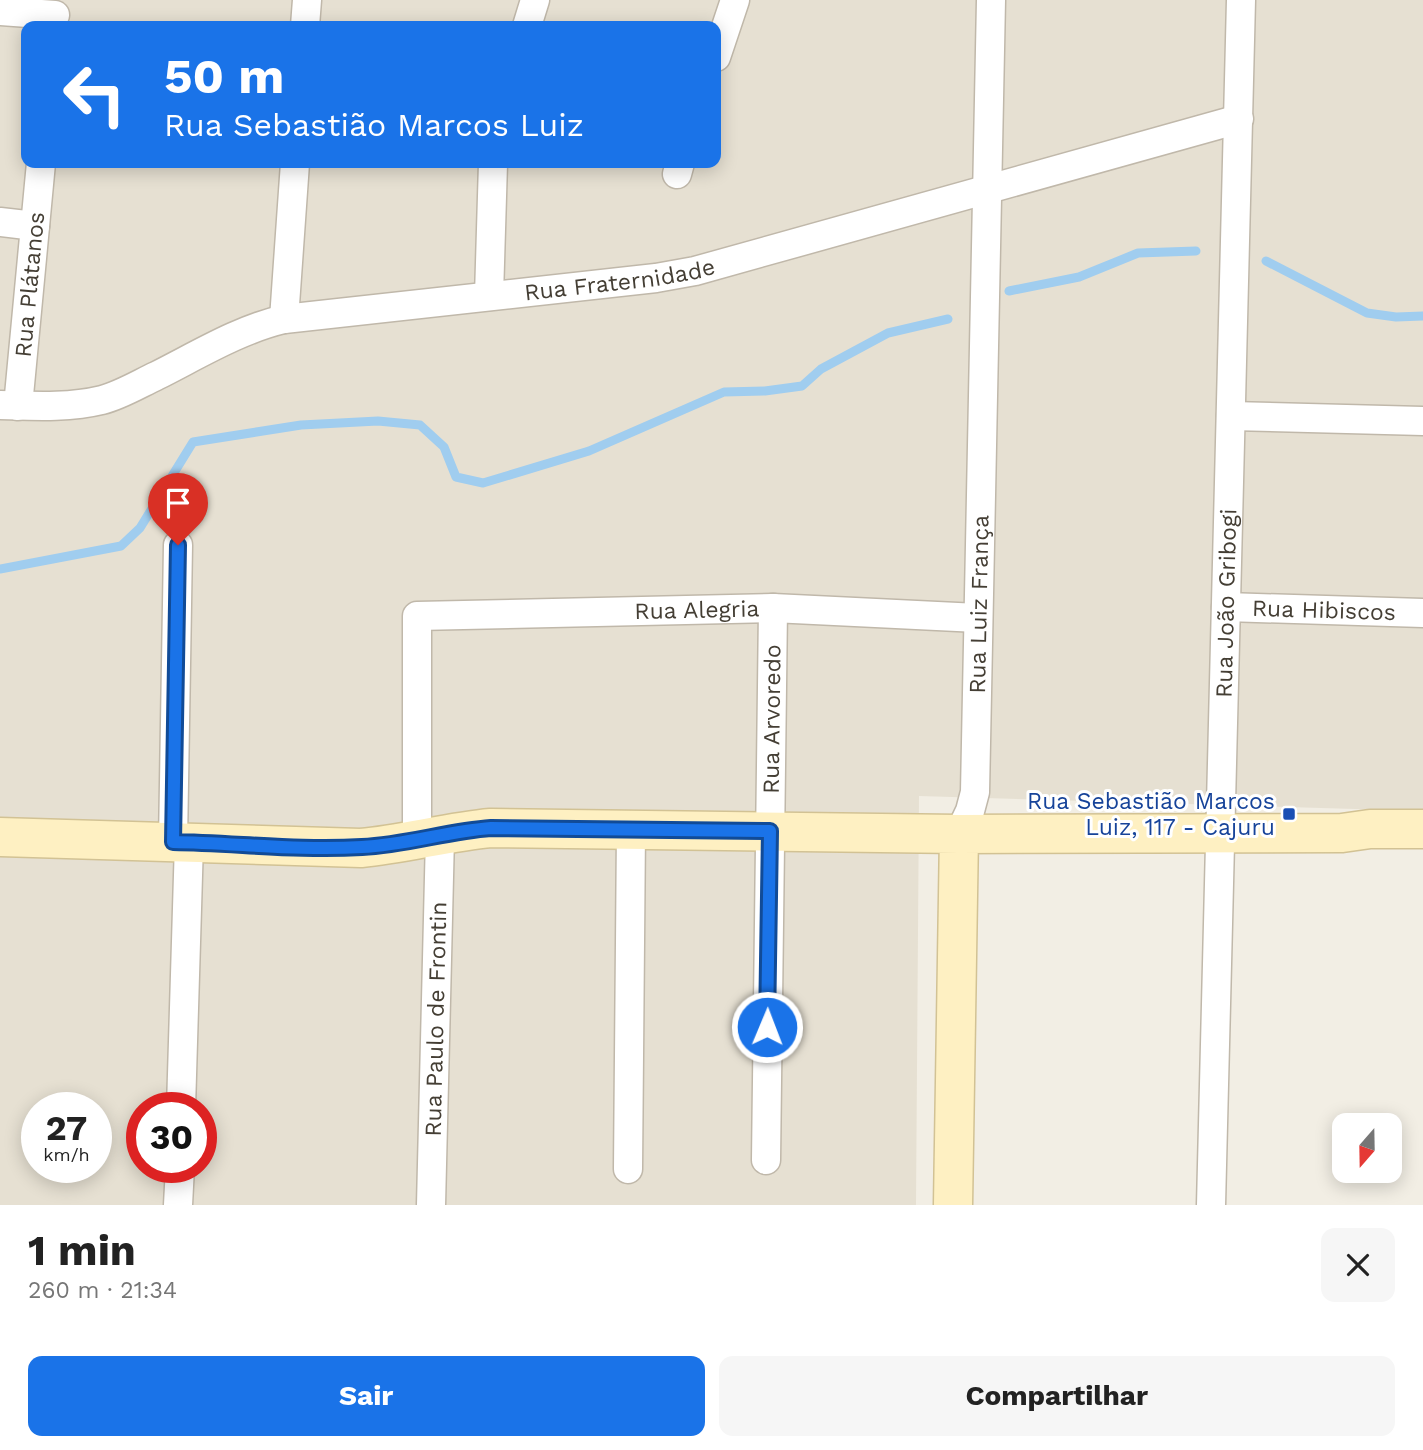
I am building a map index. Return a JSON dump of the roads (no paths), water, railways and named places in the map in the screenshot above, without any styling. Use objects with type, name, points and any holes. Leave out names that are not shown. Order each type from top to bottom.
[{"type":"main road","points":[[0,837],[360,848],[491,828],[959,834],[1342,833],[1370,829],[1423,829]]},
{"type":"main road","points":[[1342,833],[1423,848]]},
{"type":"main road","name":"Rua Luiz França","points":[[953,1205],[959,834]]},
{"type":"street","points":[[305,21],[307,0]]},
{"type":"street","points":[[529,21],[536,0]]},
{"type":"street","points":[[721,42],[735,0]]},
{"type":"street","name":"Rua Luiz França","points":[[959,834],[975,792],[991,0]]},
{"type":"street","name":"Rua João Gribogi","points":[[1212,1205],[1241,0]]},
{"type":"street","points":[[0,11],[56,14]]},
{"type":"street","name":"Rua Fraternidade","points":[[9,405],[65,405],[104,399],[244,331],[284,319],[656,278],[695,271],[1238,119]]},
{"type":"street","name":"Rua Plátanos","points":[[9,405],[35,226],[41,168]]},
{"type":"street","points":[[284,319],[295,168]]},
{"type":"street","points":[[489,296],[493,168]]},
{"type":"street","points":[[0,222],[35,226]]},
{"type":"street","points":[[1231,416],[1423,421]]},
{"type":"street","points":[[178,545],[181,1092]]},
{"type":"street","name":"Rua Hibiscos","points":[[1226,607],[1423,613]]},
{"type":"street","name":"Rua Alegria","points":[[417,617],[773,608],[978,618]]},
{"type":"street","name":"Rua Arvoredo","points":[[766,1160],[773,608]]},
{"type":"street","name":"Rua Paulo de Frontin","points":[[417,617],[428,838],[431,1205]]},
{"type":"street","points":[[628,1169],[631,830]]},
{"type":"street","points":[[178,1205],[179,1183]]},
{"type":"waterway","points":[[1009,291],[1079,277],[1138,253],[1196,251]]},
{"type":"waterway","points":[[1266,261],[1367,313],[1396,317],[1423,316]]},
{"type":"waterway","points":[[0,569],[121,546],[140,528],[193,442],[301,425],[378,421],[420,425],[444,447],[456,477],[483,483],[589,451],[724,392],[765,391],[802,386],[821,369],[888,333],[948,319]]},
{"type":"place","name":"Rua Sebastião Marcos Luiz, 117 - Cajuru","points":[[1289,814]]}]
